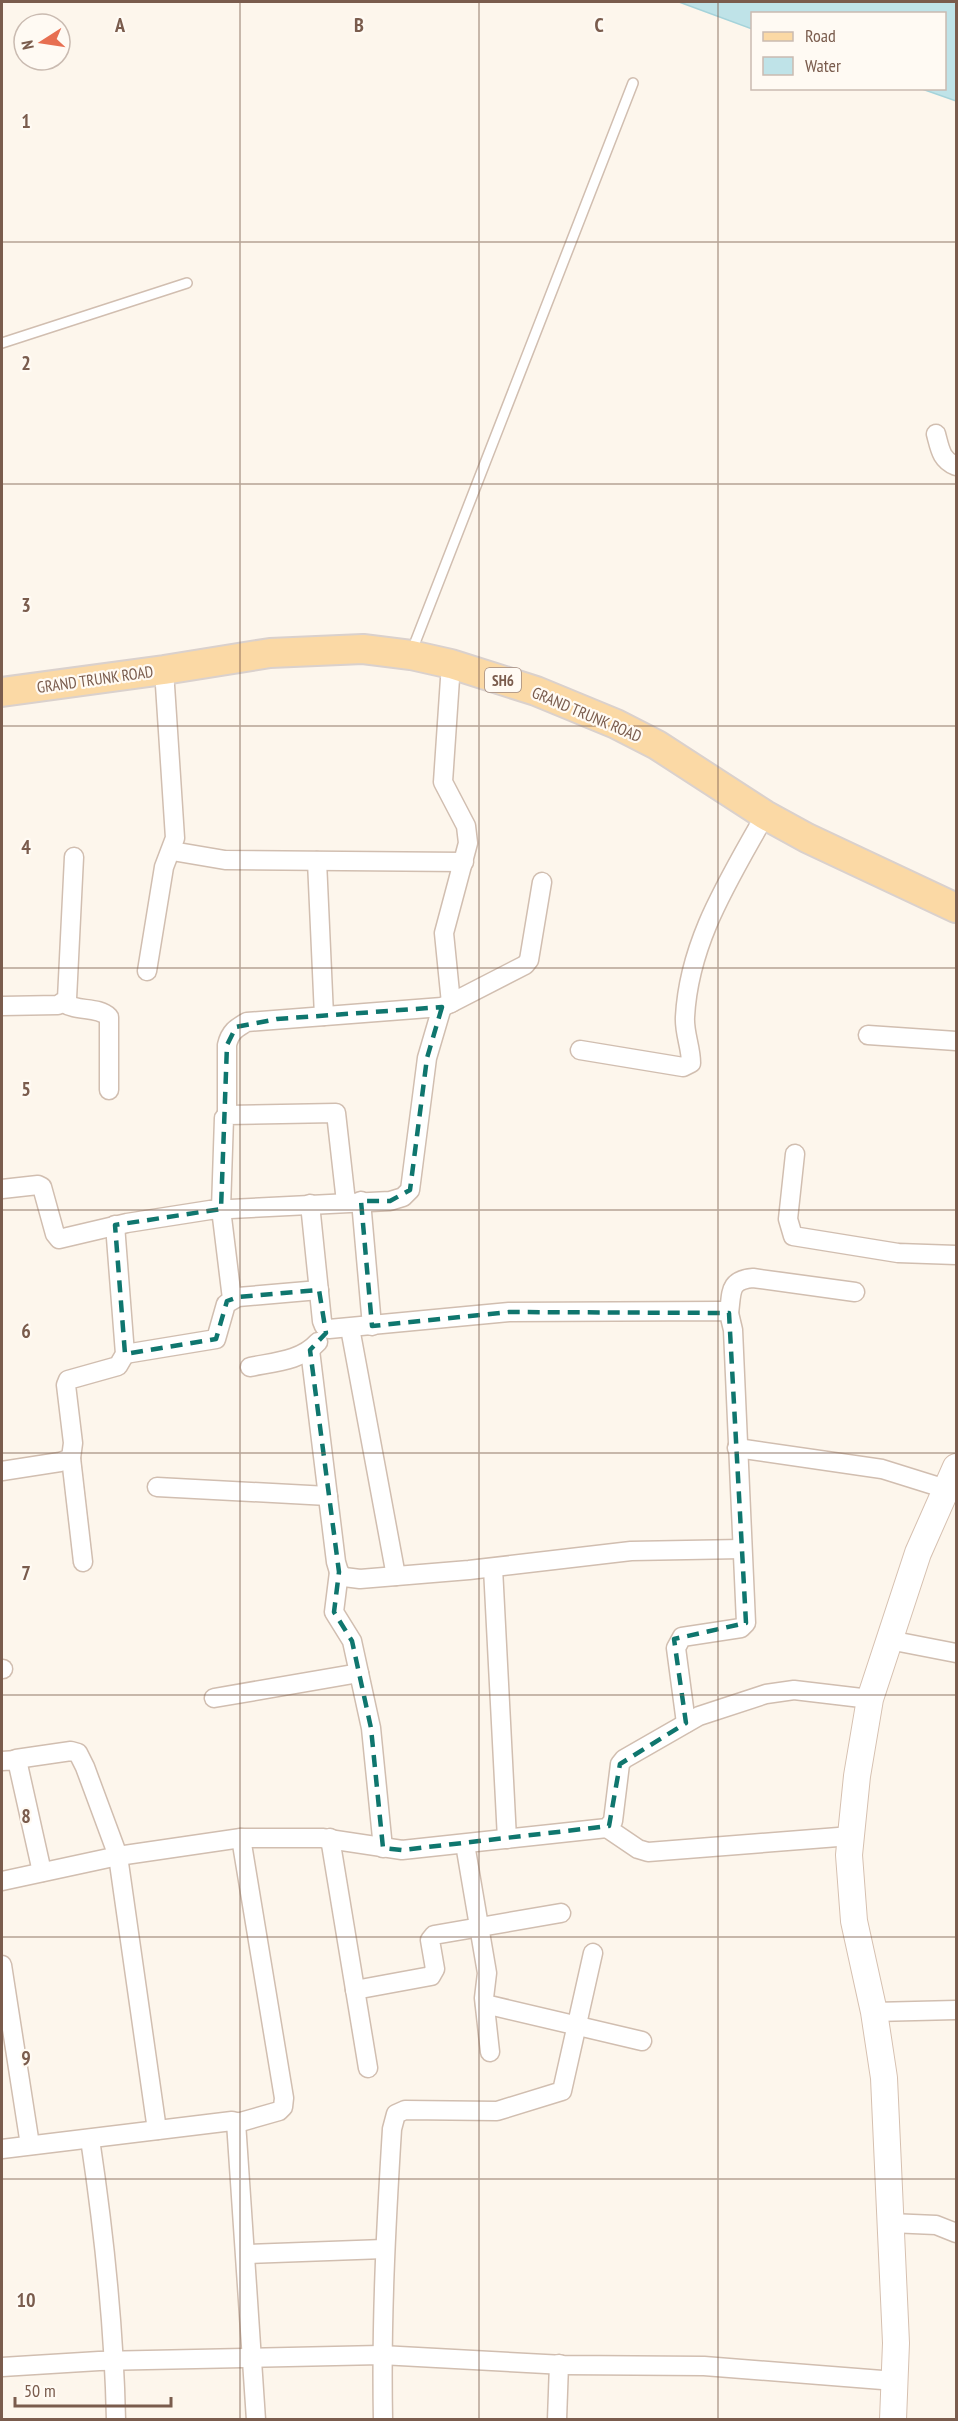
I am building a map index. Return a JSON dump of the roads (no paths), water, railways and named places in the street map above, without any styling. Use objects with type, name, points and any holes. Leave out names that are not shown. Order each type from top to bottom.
[{"type":"main road","name":"GRAND TRUNK ROAD","points":[[2,692],[270,653],[363,650],[411,655],[451,664],[536,691],[616,724],[657,745],[765,815],[807,838],[957,908]]},
{"type":"street","points":[[936,434],[940,453],[948,463],[957,466]]},
{"type":"street","points":[[2,1189],[34,1185],[42,1187],[57,1239],[116,1225],[221,1209],[390,1201],[403,1197],[410,1190],[426,1066],[447,1005],[444,933],[468,843],[466,826],[443,782],[451,664]]},
{"type":"street","points":[[147,971],[164,867],[172,851],[175,838],[164,670]]},
{"type":"street","points":[[580,1050],[683,1067],[691,1062],[685,1017],[694,956],[706,923],[722,890],[765,815]]},
{"type":"street","points":[[172,851],[225,860],[464,862]]},
{"type":"street","points":[[64,1003],[69,996],[74,857]]},
{"type":"street","points":[[317,861],[324,1016]]},
{"type":"street","points":[[232,1299],[221,1209],[224,1118],[227,1115],[227,1045],[230,1035],[236,1027],[247,1022],[447,1005],[525,965],[529,960],[542,882]]},
{"type":"street","points":[[2,1006],[64,1003],[74,1008],[103,1013],[109,1017],[109,1090]]},
{"type":"street","points":[[868,1035],[957,1041]]},
{"type":"street","points":[[227,1115],[234,1113],[336,1113],[354,1202],[372,1326]]},
{"type":"street","points":[[795,1154],[788,1220],[793,1236],[898,1253],[957,1255]]},
{"type":"street","points":[[310,1204],[322,1321],[328,1329],[508,1312],[722,1311],[729,1313]]},
{"type":"street","points":[[83,1562],[71,1458],[73,1443],[66,1385],[68,1380],[118,1366],[125,1354],[116,1225]]},
{"type":"street","points":[[686,1723],[677,1642],[682,1637],[741,1628],[746,1625],[734,1330],[729,1313],[733,1287],[738,1280],[753,1278],[855,1292]]},
{"type":"street","points":[[125,1354],[216,1339],[226,1304],[238,1297],[319,1290]]},
{"type":"street","points":[[350,1328],[396,1576]]},
{"type":"street","points":[[250,1367],[295,1358],[310,1350],[328,1329]]},
{"type":"street","points":[[310,1350],[339,1572],[334,1612],[352,1641],[375,1745],[383,1848]]},
{"type":"street","points":[[737,1448],[951,1478],[918,1553],[870,1699],[857,1776],[849,1855],[853,1910],[874,2012],[884,2078],[896,2343],[893,2420]]},
{"type":"street","points":[[2,1471],[60,1462],[71,1458]]},
{"type":"street","points":[[157,1487],[328,1496]]},
{"type":"street","points":[[339,1572],[344,1577],[352,1579],[493,1568],[631,1551],[742,1549]]},
{"type":"street","points":[[493,1568],[507,1839]]},
{"type":"street","points":[[889,1640],[957,1653]]},
{"type":"street","points":[[214,1698],[359,1673]]},
{"type":"street","points":[[607,1828],[613,1821],[620,1764],[627,1756],[699,1716],[744,1700],[779,1691],[794,1690],[870,1699]]},
{"type":"street","points":[[42,1872],[9,1760],[71,1751],[78,1754],[85,1767],[118,1856],[157,2130]]},
{"type":"street","points":[[2,1881],[118,1856],[241,1838],[330,1838],[402,1850],[607,1828],[638,1849],[648,1852],[851,1836]]},
{"type":"street","points":[[2,2150],[232,2121],[237,2123],[279,2111],[283,2107],[284,2098],[241,1838]]},
{"type":"street","points":[[330,1838],[368,2068]]},
{"type":"street","points":[[465,1844],[487,1973],[485,2004],[490,2052]]},
{"type":"street","points":[[355,1990],[431,1976],[435,1969],[431,1937],[561,1913]]},
{"type":"street","points":[[383,2420],[381,2355],[384,2249],[392,2129],[396,2114],[405,2110],[497,2111],[557,2094],[564,2087],[593,1953]]},
{"type":"street","points":[[2,1965],[30,2145]]},
{"type":"street","points":[[485,2004],[642,2041]]},
{"type":"street","points":[[874,2012],[957,2010]]},
{"type":"street","points":[[237,2123],[256,2420]]},
{"type":"street","points":[[90,2139],[99,2200],[114,2360],[116,2420]]},
{"type":"street","points":[[890,2223],[936,2225],[957,2233]]},
{"type":"street","points":[[246,2254],[384,2249]]},
{"type":"street","points":[[2,2367],[114,2360],[381,2355],[560,2364],[704,2366],[895,2381]]},
{"type":"street","points":[[557,2420],[560,2364]]},
{"type":"lane","points":[[411,655],[633,83]]},
{"type":"lane","points":[[2,343],[188,283]]},
{"type":"water","points":[[679,2],[956,2],[956,101],[925,90],[946,90],[946,12],[751,12],[751,29]]}]
